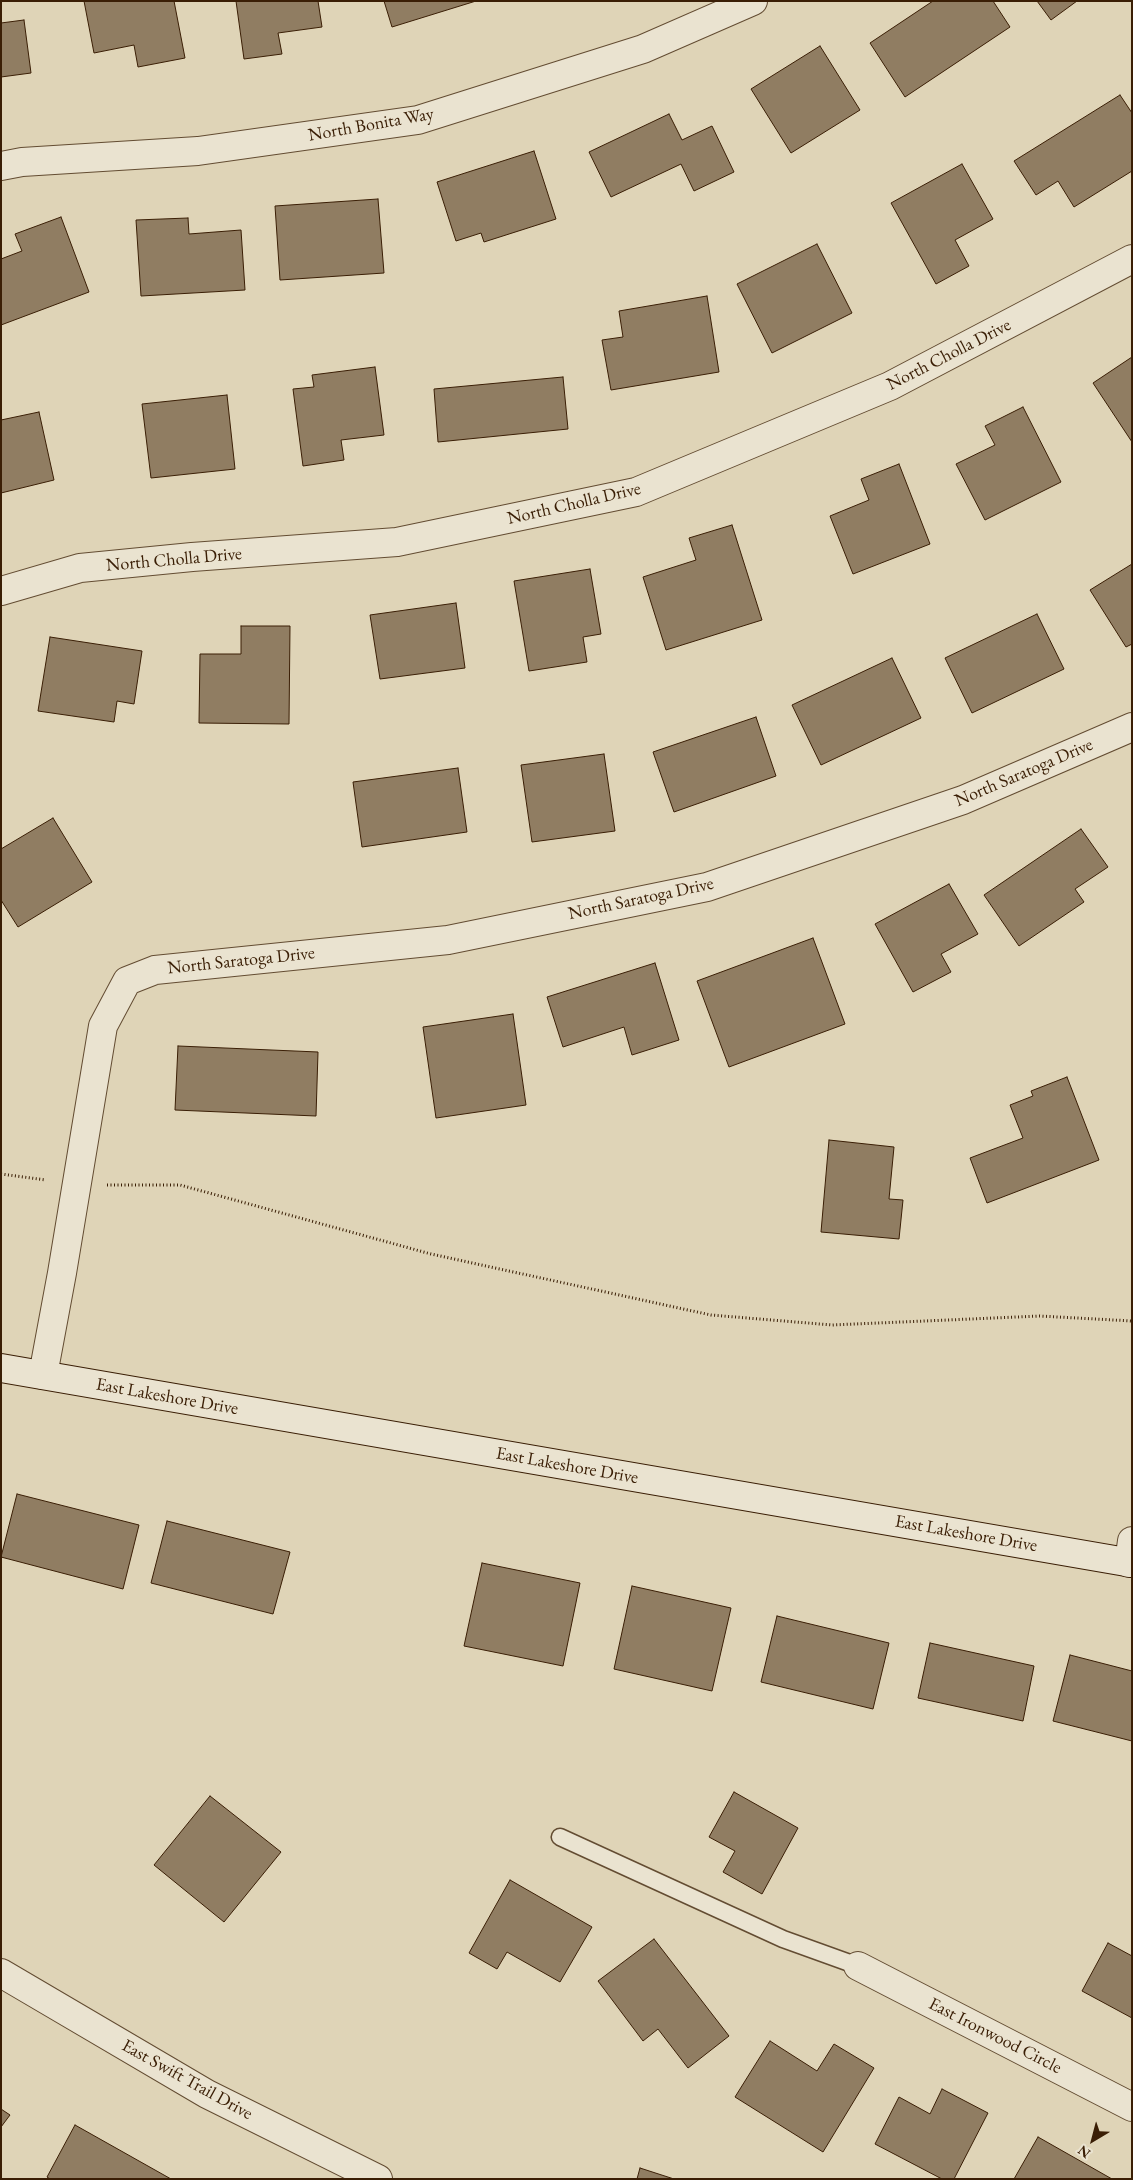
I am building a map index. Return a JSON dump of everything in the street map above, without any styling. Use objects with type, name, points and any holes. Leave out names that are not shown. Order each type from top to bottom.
[{"type":"street","name":"North Bonita Way","points":[[1,166],[22,162],[198,151],[418,120],[643,49],[752,1]]},
{"type":"street","name":"North Cholla Drive","points":[[1,591],[80,568],[192,557],[397,542],[636,492],[890,386],[1132,259]]},
{"type":"street","name":"North Saratoga Drive","points":[[76,1185],[102,1026],[127,981],[155,970],[448,940],[707,887],[963,800],[1132,727]]},
{"type":"street","points":[[43,1375],[76,1185]]},
{"type":"street","name":"East Lakeshore Drive","points":[[1,1368],[1131,1555]]},
{"type":"street","name":"East Ironwood Circle","points":[[858,1966],[1132,2107]]},
{"type":"street","name":"East Swift Trail Drive","points":[[1,1973],[207,2094],[378,2179]]},
{"type":"lane","points":[[560,1837],[784,1939],[858,1966]]},
{"type":"path","points":[[1,1174],[76,1185],[180,1185],[431,1254],[710,1315],[832,1325],[1040,1316],[1132,1321]]},
{"type":"building","points":[[84,1],[174,1],[185,58],[138,67],[134,45],[94,53]]},
{"type":"building","points":[[236,1],[318,1],[322,27],[278,33],[282,54],[244,59]]},
{"type":"building","points":[[384,1],[476,1],[392,27]]},
{"type":"building","points":[[933,1],[993,1],[1010,27],[905,97],[870,43]]},
{"type":"building","points":[[1037,1],[1077,1],[1051,20]]},
{"type":"building","points":[[24,20],[31,73],[1,77],[1,23]]},
{"type":"building","points":[[820,46],[860,110],[791,153],[751,89]]},
{"type":"building","points":[[1120,95],[1132,113],[1132,171],[1074,207],[1058,181],[1036,195],[1014,161]]},
{"type":"building","points":[[669,114],[682,140],[712,126],[734,172],[694,191],[681,164],[611,197],[589,152]]},
{"type":"building","points":[[534,151],[556,219],[484,242],[481,233],[456,241],[437,182]]},
{"type":"building","points":[[962,164],[993,219],[955,240],[969,266],[936,284],[891,203]]},
{"type":"building","points":[[378,199],[384,273],[280,280],[275,206]]},
{"type":"building","points":[[61,217],[89,292],[1,325],[1,259],[22,251],[15,234]]},
{"type":"building","points":[[188,218],[189,234],[241,230],[245,290],[141,296],[136,220]]},
{"type":"building","points":[[817,244],[852,313],[772,353],[737,284]]},
{"type":"building","points":[[707,296],[719,372],[611,390],[602,340],[623,337],[619,311]]},
{"type":"building","points":[[1132,357],[1132,442],[1093,383]]},
{"type":"building","points":[[375,367],[384,435],[341,440],[344,460],[303,466],[293,389],[314,387],[312,375]]},
{"type":"building","points":[[563,377],[568,429],[438,442],[434,389]]},
{"type":"building","points":[[227,395],[235,469],[151,478],[142,404]]},
{"type":"building","points":[[1023,407],[1061,482],[985,520],[956,464],[995,445],[985,426]]},
{"type":"building","points":[[39,412],[54,480],[1,493],[1,420]]},
{"type":"building","points":[[899,464],[930,544],[853,574],[830,516],[869,500],[861,479]]},
{"type":"building","points":[[732,525],[762,620],[666,650],[643,577],[696,560],[689,538]]},
{"type":"building","points":[[1132,564],[1132,644],[1126,647],[1090,590]]},
{"type":"building","points":[[590,569],[601,634],[583,637],[587,662],[529,671],[514,581]]},
{"type":"building","points":[[456,603],[465,668],[380,679],[370,615]]},
{"type":"building","points":[[1037,614],[1064,669],[972,713],[945,658]]},
{"type":"building","points":[[241,626],[290,626],[289,724],[199,723],[200,654],[241,654]]},
{"type":"building","points":[[50,637],[142,651],[134,704],[117,701],[114,722],[38,711]]},
{"type":"building","points":[[892,658],[921,718],[821,765],[792,705]]},
{"type":"building","points":[[756,717],[776,776],[674,812],[653,752]]},
{"type":"building","points":[[604,754],[615,831],[532,842],[521,765]]},
{"type":"building","points":[[458,768],[467,832],[362,847],[353,782]]},
{"type":"building","points":[[53,818],[92,882],[18,927],[1,900],[1,849]]},
{"type":"building","points":[[1081,829],[1108,867],[1075,889],[1084,902],[1019,946],[984,895]]},
{"type":"building","points":[[949,884],[978,934],[941,954],[951,972],[913,992],[875,924]]},
{"type":"building","points":[[813,938],[845,1024],[729,1067],[697,981]]},
{"type":"building","points":[[655,963],[679,1040],[632,1055],[624,1027],[563,1047],[547,997]]},
{"type":"building","points":[[513,1014],[526,1105],[436,1118],[423,1027]]},
{"type":"building","points":[[178,1046],[318,1052],[316,1116],[175,1110]]},
{"type":"building","points":[[1067,1077],[1099,1160],[987,1203],[970,1158],[1023,1138],[1010,1105],[1033,1096],[1031,1091]]},
{"type":"building","points":[[829,1140],[894,1147],[889,1199],[903,1200],[899,1239],[821,1232]]},
{"type":"building","points":[[17,1494],[139,1525],[123,1589],[1,1557]]},
{"type":"building","points":[[167,1521],[290,1552],[273,1614],[151,1583]]},
{"type":"building","points":[[482,1563],[580,1583],[563,1666],[464,1646]]},
{"type":"building","points":[[632,1586],[731,1608],[712,1691],[614,1669]]},
{"type":"building","points":[[777,1616],[889,1643],[873,1709],[761,1682]]},
{"type":"building","points":[[930,1643],[1034,1666],[1023,1721],[918,1698]]},
{"type":"building","points":[[1070,1655],[1132,1671],[1132,1741],[1053,1721]]},
{"type":"building","points":[[734,1792],[798,1828],[762,1894],[723,1872],[735,1851],[709,1837]]},
{"type":"building","points":[[210,1796],[281,1852],[224,1922],[154,1865]]},
{"type":"building","points":[[510,1880],[592,1927],[560,1982],[507,1952],[497,1969],[469,1953]]},
{"type":"building","points":[[654,1939],[729,2036],[688,2068],[658,2029],[643,2041],[598,1981]]},
{"type":"building","points":[[1108,1943],[1132,1956],[1132,2018],[1082,1991]]},
{"type":"building","points":[[770,2041],[817,2071],[834,2044],[874,2068],[823,2152],[735,2097]]},
{"type":"building","points":[[942,2089],[988,2113],[954,2179],[942,2179],[875,2144],[899,2097],[930,2114]]},
{"type":"building","points":[[1,2109],[10,2115],[1,2127]]},
{"type":"building","points":[[75,2125],[171,2179],[50,2179],[47,2177]]},
{"type":"building","points":[[1038,2137],[1112,2179],[1014,2179]]},
{"type":"building","points":[[640,2168],[674,2179],[637,2179]]}]
